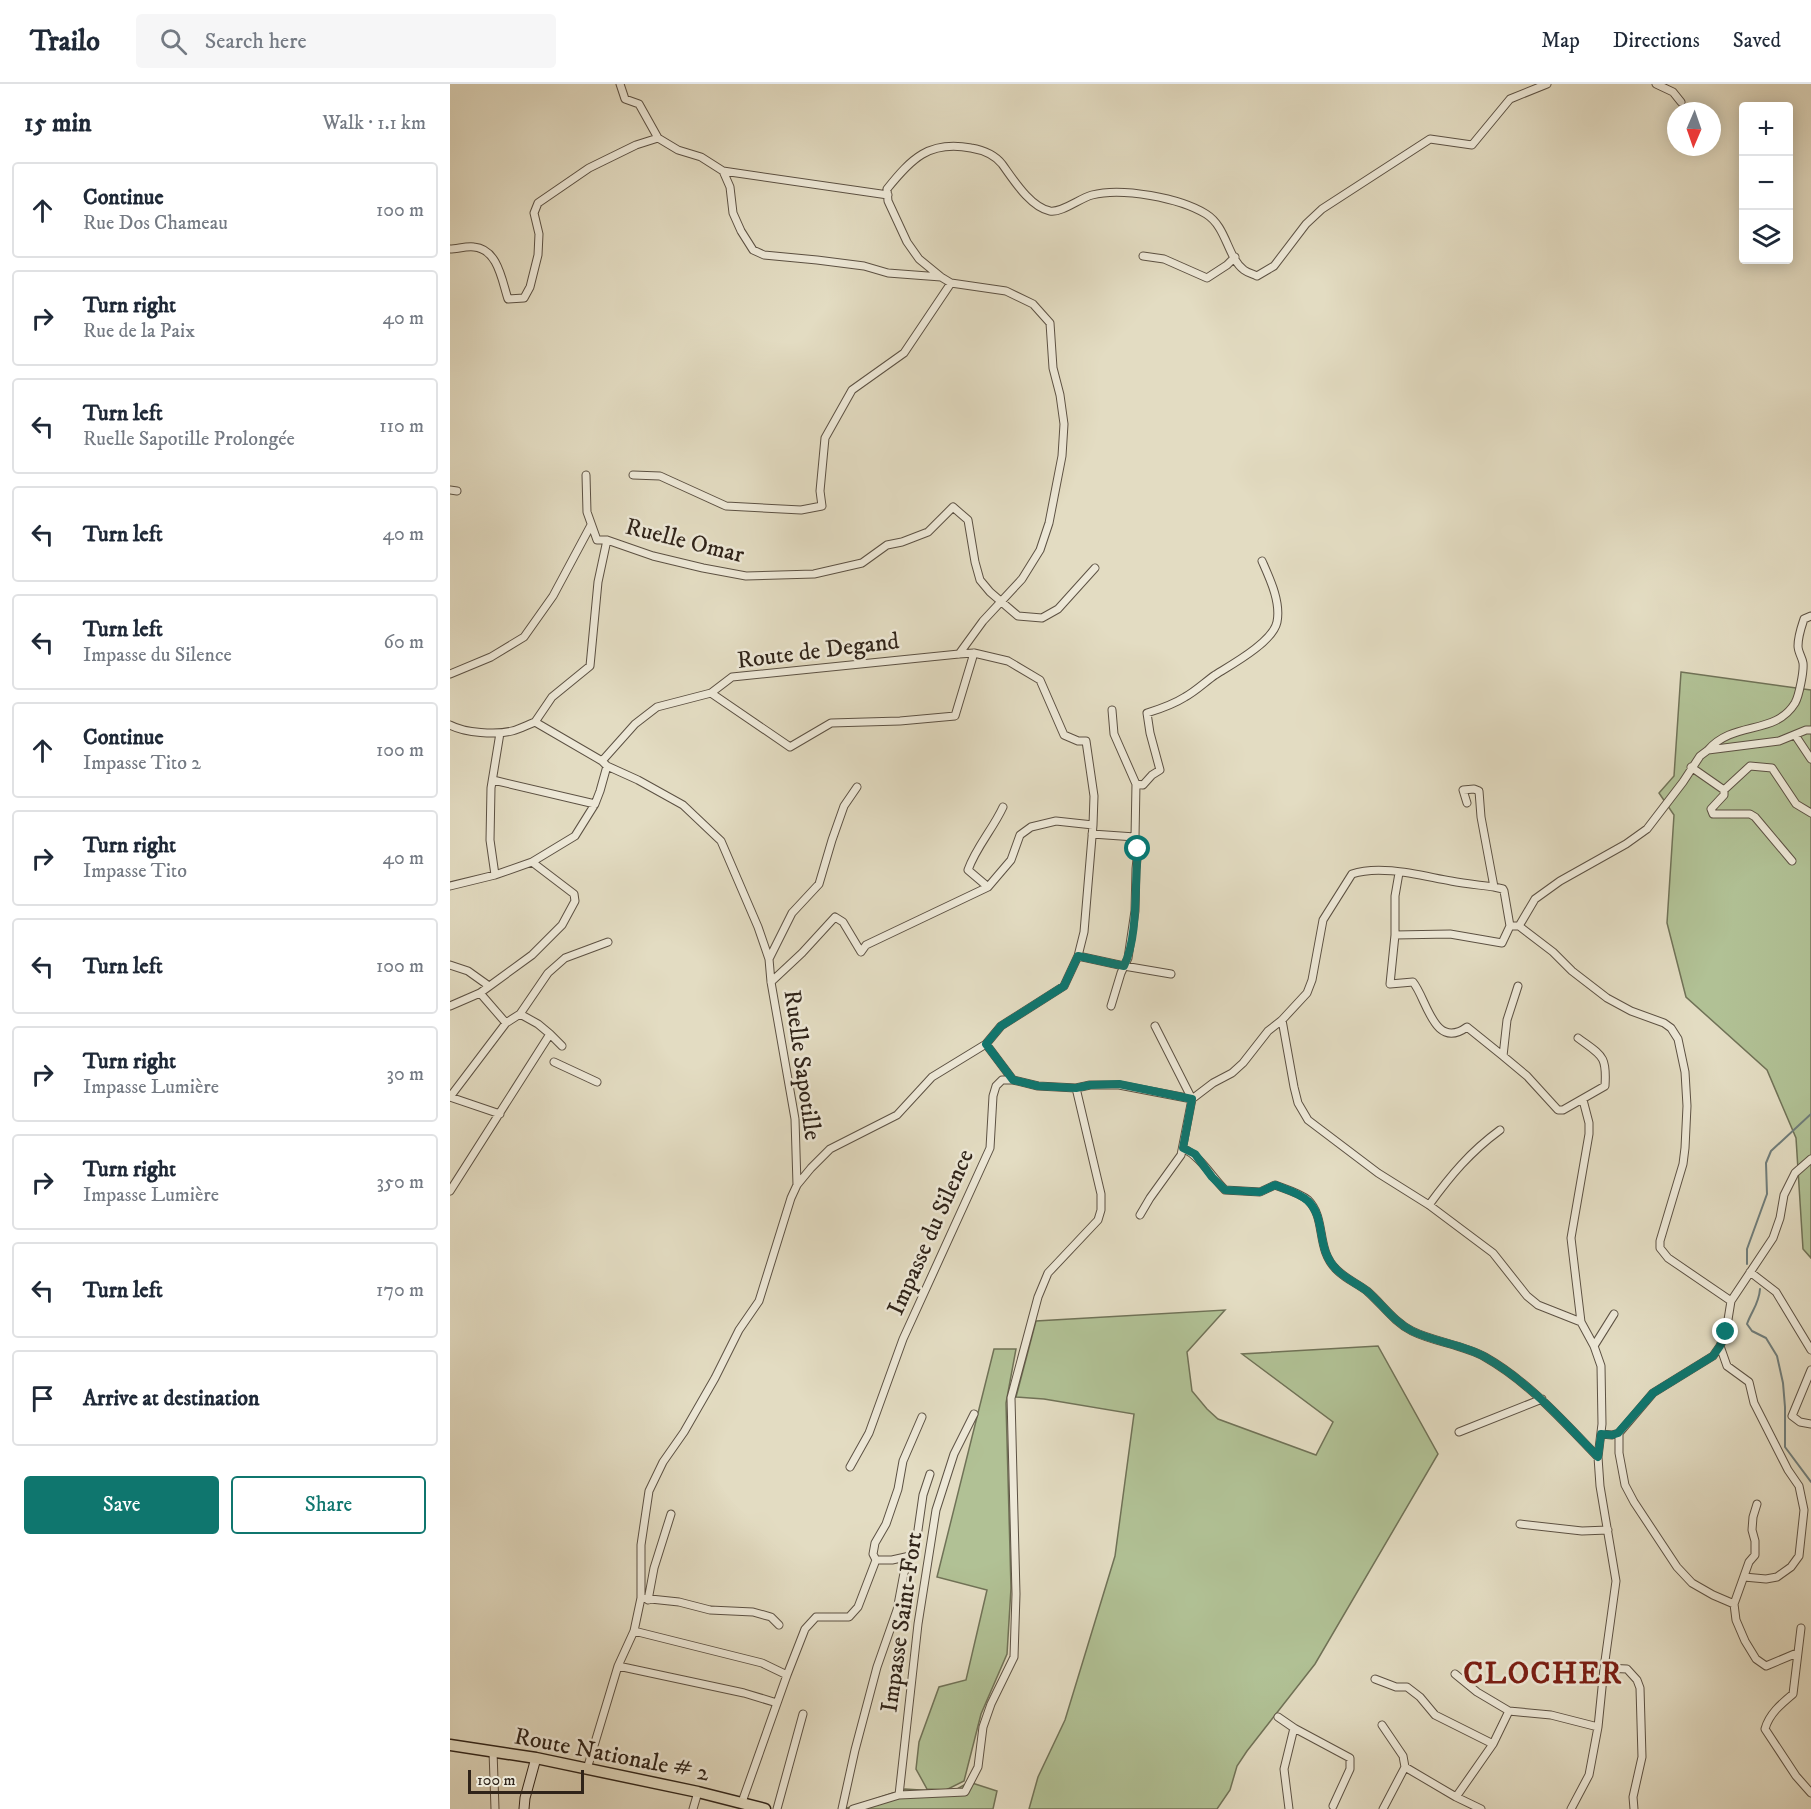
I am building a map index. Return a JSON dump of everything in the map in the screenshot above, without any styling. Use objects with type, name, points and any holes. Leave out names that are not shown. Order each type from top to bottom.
[{"type":"main road","name":"Route Nationale # 2","points":[[450,1745],[536,1758],[698,1792],[765,1809]]},
{"type":"street","points":[[621,84],[625,99],[639,104],[658,138],[678,150],[701,157],[723,171],[888,195]]},
{"type":"street","points":[[959,654],[983,621],[1022,579],[1040,550],[1049,523],[1062,456],[1064,424],[1053,368],[1050,323],[1032,304],[1006,291],[951,283],[919,259],[907,242],[888,201],[887,189],[909,163],[942,146],[961,146],[984,150],[1000,163],[1013,182],[1039,206],[1049,211],[1056,211],[1092,195],[1116,193],[1147,195],[1177,201],[1208,215],[1224,234],[1234,257],[1244,270],[1257,276],[1274,266],[1306,224],[1322,209],[1430,139],[1472,145],[1510,99],[1547,84]]},
{"type":"street","points":[[1656,84],[1673,92],[1681,102]]},
{"type":"street","points":[[450,249],[475,247],[486,251],[497,264],[508,299],[524,298],[530,287],[538,255],[539,234],[534,213],[538,203],[589,168],[658,138]]},
{"type":"street","points":[[723,171],[730,187],[733,213],[753,250],[764,255],[864,266],[888,273],[941,277]]},
{"type":"street","points":[[1143,256],[1164,259],[1207,278],[1227,265],[1234,257]]},
{"type":"street","points":[[633,475],[660,476],[726,506],[801,510],[822,506],[820,491],[825,438],[852,390],[904,353],[951,283]]},
{"type":"street","name":"Ruelle Omar","points":[[586,475],[587,512],[597,540],[606,540],[653,556],[746,576],[814,574],[862,563],[887,544],[902,543],[928,532],[954,507],[968,520],[975,562],[981,580],[1001,602]]},
{"type":"street","points":[[450,674],[491,657],[524,637],[553,596],[591,525]]},
{"type":"street","points":[[450,726],[459,730],[500,733],[535,722],[552,697],[590,666],[598,582],[606,540]]},
{"type":"street","points":[[1136,784],[1143,784],[1152,774],[1160,770],[1147,713],[1184,698],[1215,675],[1240,661],[1270,636],[1277,625],[1276,598],[1262,561]]},
{"type":"street","points":[[1001,602],[1018,616],[1042,618],[1058,609],[1095,568]]},
{"type":"street","points":[[1519,926],[1535,899],[1560,881],[1626,844],[1647,829],[1683,782],[1691,767],[1716,741],[1731,734],[1777,721],[1796,702],[1804,671],[1798,648],[1799,633],[1804,619],[1811,616]]},
{"type":"street","points":[[711,693],[790,747],[831,723],[900,721],[955,716],[974,653]]},
{"type":"street","name":"Route de Degand","points":[[605,764],[635,724],[657,707],[711,693],[732,677],[974,653],[1008,660],[1040,680],[1064,735],[1078,741],[1086,741],[1094,796],[1093,825]]},
{"type":"street","points":[[1111,1006],[1128,958],[1135,911],[1138,849],[1135,837],[1136,784],[1114,735],[1112,710]]},
{"type":"street","name":"Ruelle Sapotille","points":[[535,722],[605,764],[683,805],[721,841],[758,927],[769,959],[795,1119],[797,1185],[759,1302],[740,1330],[716,1378],[684,1432],[663,1462],[650,1491],[640,1545],[645,1599],[618,1666],[587,1769]]},
{"type":"street","points":[[1708,750],[1779,741],[1811,730]]},
{"type":"street","points":[[495,875],[490,840],[491,788],[500,733]]},
{"type":"street","points":[[1795,735],[1811,759]]},
{"type":"street","points":[[450,886],[495,875],[532,862],[574,836],[595,804],[605,764]]},
{"type":"street","points":[[1792,861],[1755,817],[1750,814],[1713,814],[1711,809],[1724,795],[1724,790],[1750,766],[1772,768],[1796,804],[1811,813]]},
{"type":"street","points":[[1691,767],[1724,790]]},
{"type":"street","points":[[493,780],[595,804]]},
{"type":"street","points":[[769,959],[792,913],[819,884],[844,806],[857,787]]},
{"type":"street","points":[[1467,802],[1463,790],[1479,791],[1481,817],[1494,887]]},
{"type":"street","points":[[988,887],[968,870],[972,858],[1003,807]]},
{"type":"street","points":[[771,982],[835,917],[843,922],[861,952],[866,945],[988,887],[1011,860],[1020,835],[1031,827],[1056,821],[1093,825],[1084,932],[1078,956],[1064,986],[1001,1026],[986,1044],[932,1077],[897,1115],[830,1149],[797,1185]]},
{"type":"street","points":[[1092,834],[1135,837]]},
{"type":"street","points":[[450,1006],[480,993],[532,955],[562,925],[575,901],[574,894],[532,862]]},
{"type":"street","points":[[986,1044],[1013,1080],[1038,1086],[1076,1088],[1119,1084],[1192,1099],[1213,1083],[1232,1073],[1243,1063],[1268,1032],[1311,988],[1323,920],[1352,873],[1359,871],[1399,873],[1494,887],[1504,891],[1510,926],[1502,943],[1450,934],[1395,935]]},
{"type":"street","points":[[1399,873],[1395,896],[1395,935],[1389,984],[1413,981],[1426,1008],[1440,1029],[1446,1033],[1455,1034],[1467,1027],[1527,1076],[1558,1110],[1563,1110],[1583,1100],[1605,1086],[1606,1071],[1602,1057],[1578,1038]]},
{"type":"street","points":[[1510,926],[1519,926],[1607,998],[1631,1011],[1664,1023],[1671,1028],[1678,1039],[1685,1072],[1687,1129],[1683,1164],[1660,1240],[1660,1248],[1668,1258],[1731,1301]]},
{"type":"street","points":[[500,1114],[450,1097],[506,1023],[520,1014],[548,973],[565,958],[608,942]]},
{"type":"street","points":[[1078,956],[1171,974]]},
{"type":"street","points":[[450,966],[468,971],[489,986]]},
{"type":"street","points":[[1503,1056],[1507,1020],[1518,986]]},
{"type":"street","points":[[480,993],[506,1023]]},
{"type":"street","points":[[520,1014],[538,1024],[562,1046]]},
{"type":"street","points":[[1282,1020],[1298,1103],[1308,1120],[1378,1173],[1429,1205],[1493,1253],[1527,1296],[1538,1305],[1581,1322]]},
{"type":"street","points":[[1140,1215],[1181,1155],[1192,1099],[1155,1026]]},
{"type":"street","points":[[450,1191],[550,1034]]},
{"type":"street","points":[[554,1062],[597,1082]]},
{"type":"street","name":"Impasse du Silence","points":[[850,1467],[869,1433],[903,1339],[990,1148],[993,1096],[996,1086],[1002,1080],[1013,1080]]},
{"type":"street","points":[[853,1809],[899,1795],[965,1792],[978,1767],[983,1727],[991,1704],[1014,1657],[1016,1594],[1011,1398],[1038,1297],[1048,1273],[1098,1220],[1101,1210],[1101,1194],[1076,1088]]},
{"type":"street","points":[[1571,1809],[1589,1775],[1598,1726],[1616,1581],[1600,1486],[1598,1457],[1601,1434],[1601,1366],[1594,1346],[1581,1322],[1571,1238],[1589,1134],[1589,1123],[1583,1100]]},
{"type":"street","points":[[1429,1205],[1478,1146],[1500,1130]]},
{"type":"street","points":[[1183,1148],[1195,1154],[1225,1190],[1260,1192],[1275,1185],[1306,1199],[1318,1213],[1325,1253],[1337,1270],[1367,1291],[1391,1315],[1411,1330],[1484,1356],[1542,1399],[1598,1457]]},
{"type":"street","points":[[1601,1434],[1618,1433],[1653,1393],[1713,1356],[1726,1332],[1731,1301],[1773,1238],[1780,1218],[1784,1195],[1795,1173],[1811,1159]]},
{"type":"street","points":[[1750,1272],[1776,1293],[1811,1350]]},
{"type":"street","points":[[1594,1346],[1614,1314]]},
{"type":"street","points":[[1720,1346],[1727,1366],[1749,1382],[1758,1411],[1788,1470],[1799,1486],[1804,1510],[1800,1556],[1791,1567],[1777,1577],[1766,1579],[1744,1577]]},
{"type":"street","points":[[1811,1370],[1792,1416],[1800,1422],[1811,1424]]},
{"type":"street","points":[[1459,1432],[1542,1399]]},
{"type":"street","name":"Impasse Saint-Fort","points":[[899,1795],[918,1624],[936,1510],[954,1454],[974,1414]]},
{"type":"street","points":[[742,1802],[805,1629],[816,1617],[849,1617],[858,1607],[876,1560],[873,1554],[875,1543],[886,1524],[898,1489],[903,1461],[922,1417]]},
{"type":"street","points":[[1618,1433],[1625,1485],[1677,1567],[1692,1582],[1734,1604]]},
{"type":"street","points":[[842,1809],[877,1666],[897,1610],[904,1573],[917,1537],[923,1495],[930,1474]]},
{"type":"street","points":[[1757,1504],[1752,1530],[1755,1555],[1749,1562],[1734,1604],[1736,1620],[1756,1659],[1766,1666],[1797,1653]]},
{"type":"street","points":[[671,1514],[645,1599],[679,1602],[710,1610],[753,1612],[771,1617],[779,1625]]},
{"type":"street","points":[[1520,1524],[1582,1532],[1608,1530]]},
{"type":"street","points":[[876,1560],[892,1560],[910,1556]]},
{"type":"street","points":[[1801,1628],[1793,1694],[1778,1707],[1767,1722],[1765,1729],[1796,1776],[1811,1793]]},
{"type":"street","points":[[634,1631],[762,1663],[787,1675]]},
{"type":"street","points":[[618,1666],[744,1693],[777,1703]]},
{"type":"street","points":[[1604,1668],[1627,1669],[1637,1680],[1640,1688],[1642,1757],[1633,1797],[1634,1809]]},
{"type":"street","points":[[1455,1674],[1477,1692],[1509,1711],[1551,1715],[1598,1726]]},
{"type":"street","points":[[1375,1679],[1396,1687],[1407,1687],[1420,1697],[1435,1715],[1493,1744]]},
{"type":"street","points":[[1456,1797],[1493,1744],[1509,1711]]},
{"type":"street","points":[[777,1809],[803,1714]]},
{"type":"street","points":[[1278,1717],[1350,1758],[1350,1768],[1333,1806]]},
{"type":"street","points":[[1382,1725],[1403,1756],[1405,1767],[1383,1809]]},
{"type":"street","points":[[1289,1809],[1284,1769],[1294,1728]]},
{"type":"street","points":[[494,1751],[495,1809]]},
{"type":"street","points":[[524,1809],[536,1758]]},
{"type":"street","points":[[1405,1767],[1481,1809]]},
{"type":"street","points":[[693,1809],[698,1792]]},
{"type":"green space","points":[[1681,672],[1811,690],[1811,1258],[1803,1249],[1796,1138],[1767,1070],[1686,997],[1667,923],[1674,815],[1659,793],[1674,776]]},
{"type":"green space","points":[[1225,1310],[1187,1352],[1192,1391],[1218,1419],[1316,1455],[1333,1422],[1242,1354],[1378,1346],[1438,1454],[1315,1664],[1247,1751],[1237,1766],[1230,1790],[1217,1809],[1029,1809],[1038,1777],[1065,1720],[1115,1556],[1134,1414],[1044,1399],[1016,1397],[1036,1321]]},
{"type":"green space","points":[[994,1349],[1016,1349],[1006,1403],[1011,1588],[1007,1654],[981,1714],[964,1781],[946,1790],[927,1789],[916,1769],[919,1742],[939,1687],[966,1680],[987,1590],[937,1577]]},
{"type":"green space","points":[[969,1782],[997,1791],[993,1809],[844,1809],[905,1789],[952,1792]]},
{"type":"waterway","points":[[1747,1264],[1747,1249],[1767,1194],[1766,1163],[1771,1151],[1811,1114]]},
{"type":"waterway","points":[[1760,1289],[1757,1303],[1747,1324],[1752,1331],[1766,1338],[1777,1356],[1783,1383],[1785,1447],[1811,1482]]},
{"type":"district","name":"CLOCHER","points":[[1543,1673]]},
{"type":"route","points":[[1138,849],[1135,911],[1128,958],[1124,966],[1078,956],[1064,986],[1001,1026],[986,1044],[1013,1080],[1038,1086],[1076,1088],[1119,1084],[1192,1099],[1183,1148],[1195,1154],[1225,1190],[1260,1192],[1275,1185],[1306,1199],[1318,1213],[1325,1253],[1337,1270],[1367,1291],[1391,1315],[1411,1330],[1484,1356],[1509,1373],[1545,1401],[1598,1457],[1601,1434],[1618,1433],[1653,1393],[1713,1356],[1726,1332]]}]
